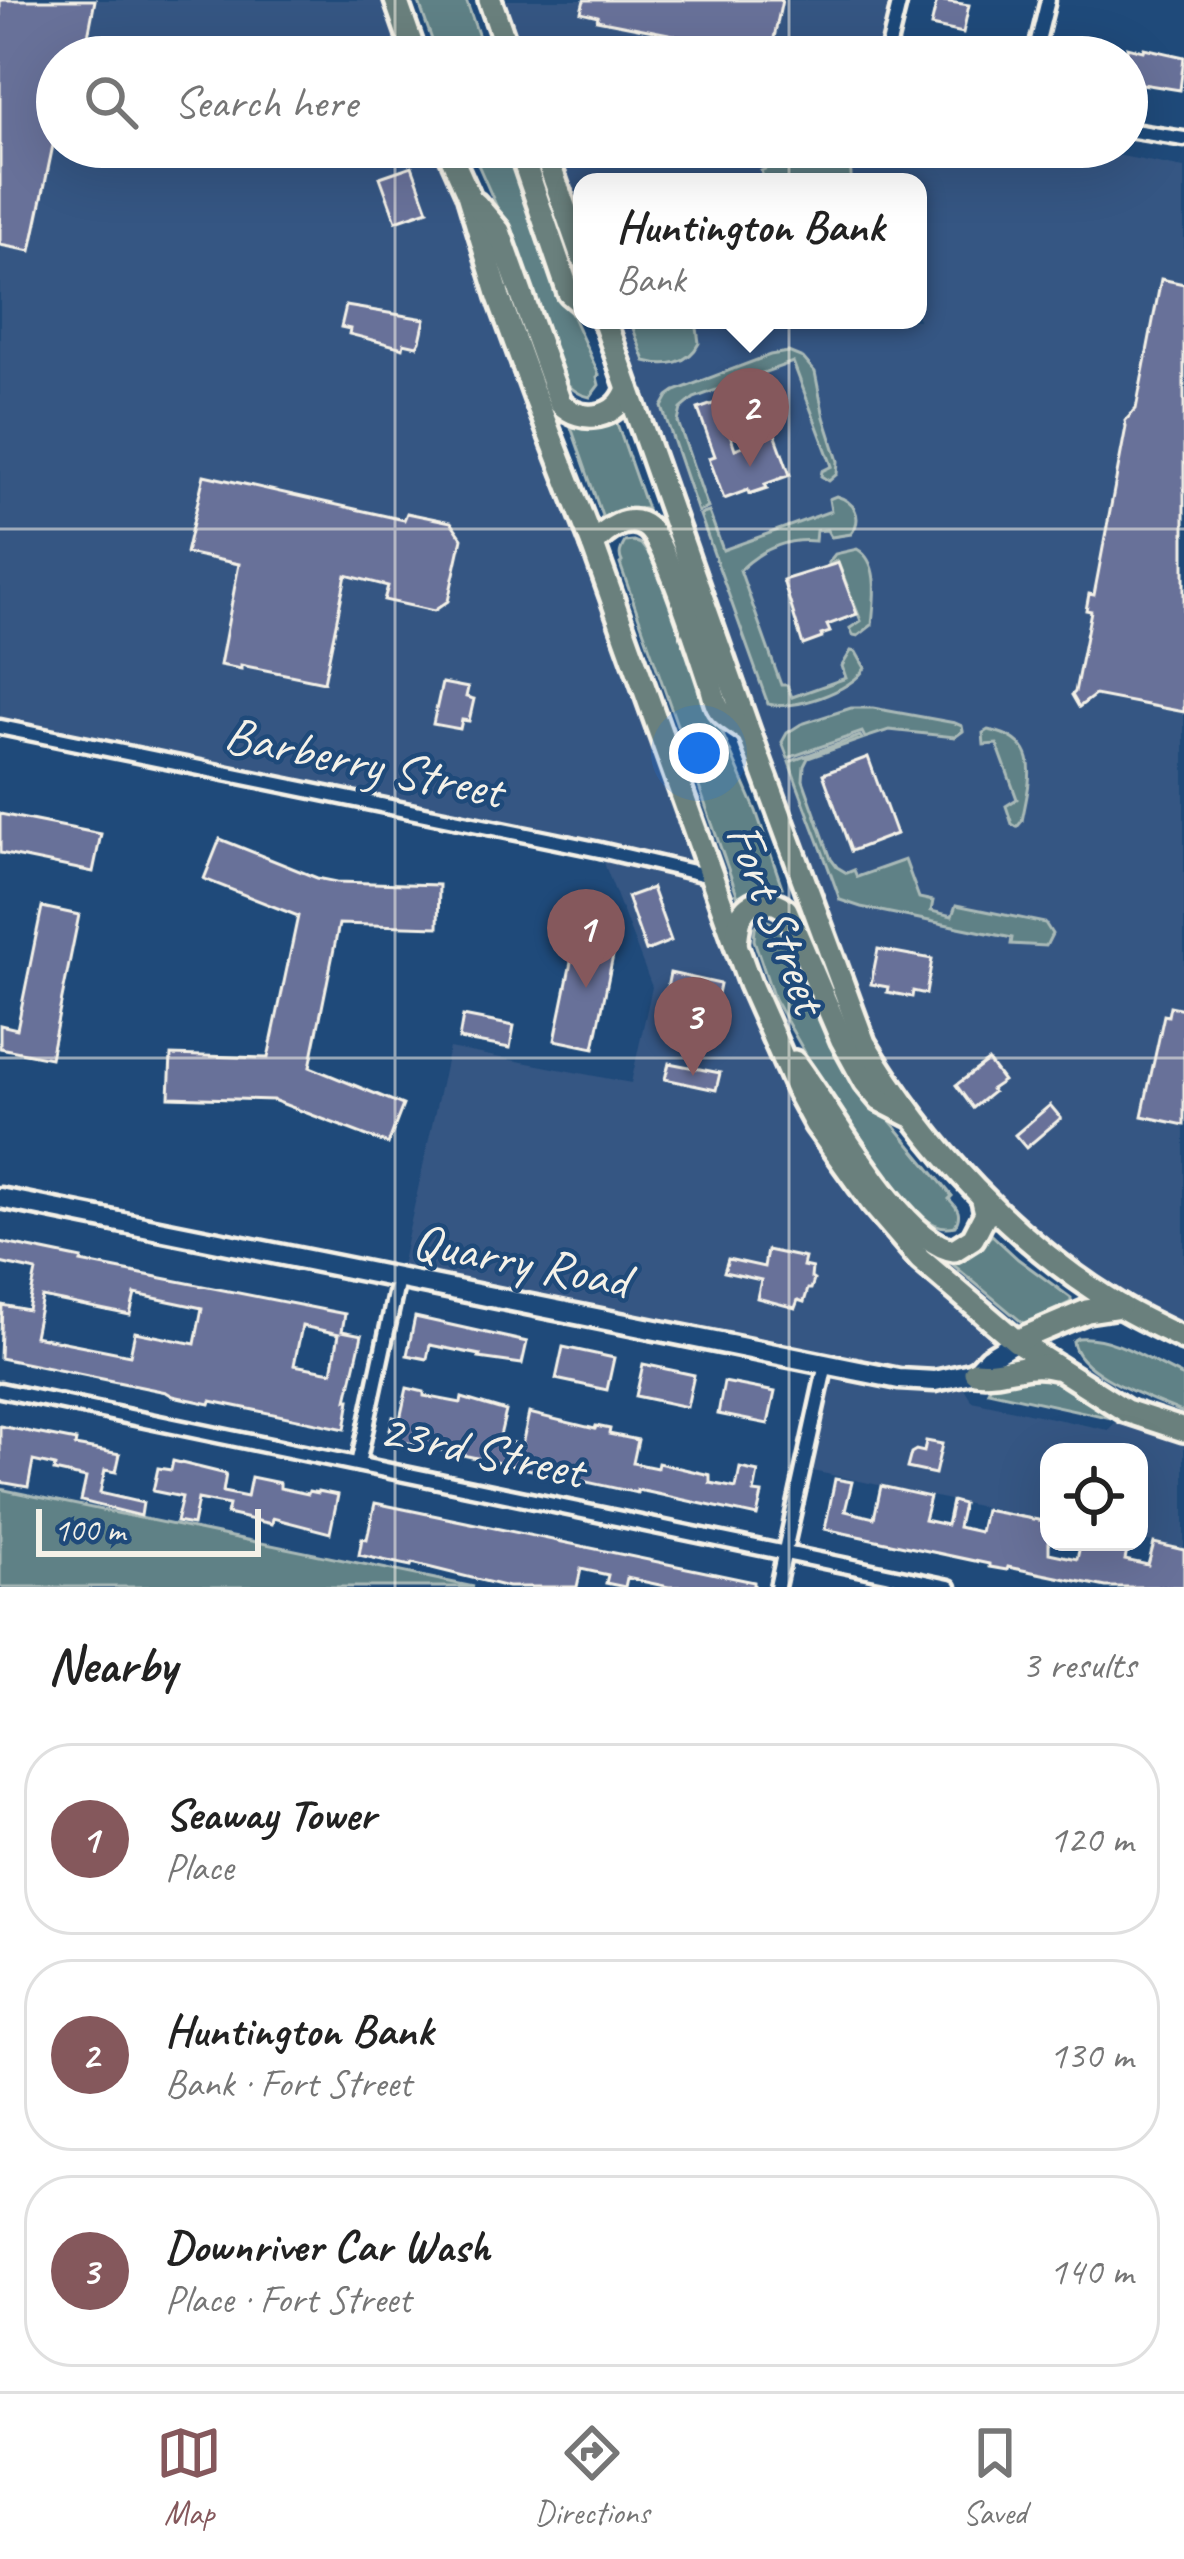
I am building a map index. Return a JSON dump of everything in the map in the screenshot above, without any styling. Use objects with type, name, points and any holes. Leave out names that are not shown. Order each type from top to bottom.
[{"type":"main road","points":[[396,0],[409,36]]},
{"type":"main road","points":[[490,0],[503,36]]},
{"type":"main road","name":"Fort Street","points":[[456,168],[736,944],[816,1125],[920,1259],[1016,1341],[1126,1411],[1184,1430]]},
{"type":"main road","points":[[526,168],[573,296]]},
{"type":"main road","points":[[550,168],[573,232]]},
{"type":"main road","points":[[468,194],[499,231],[560,403],[582,417],[598,416],[619,406],[628,388]]},
{"type":"main road","name":"Fort Street","points":[[607,329],[864,1043],[914,1118],[983,1200],[1052,1259],[1120,1306],[1184,1339]]},
{"type":"main road","points":[[592,545],[618,524],[643,525],[651,531],[666,558],[719,710],[749,732]]},
{"type":"main road","points":[[736,944],[740,921],[750,906],[770,901],[787,910],[842,1040],[865,1082],[880,1100],[914,1118]]},
{"type":"main road","points":[[774,1037],[879,1184],[927,1239],[945,1249],[964,1246],[981,1226],[986,1213],[983,1200]]},
{"type":"main road","points":[[1016,1341],[1087,1311],[1120,1306]]},
{"type":"main road","points":[[975,1372],[990,1375],[1028,1364],[1061,1370]]},
{"type":"street","points":[[891,36],[900,0]]},
{"type":"street","points":[[1039,36],[1048,0]]},
{"type":"street","points":[[1148,133],[1184,139]]},
{"type":"street","name":"Barberry Street","points":[[0,728],[711,876]]},
{"type":"street","name":"Quarry Road","points":[[0,1198],[898,1379],[934,1381],[975,1372],[1016,1341]]},
{"type":"street","points":[[358,1464],[398,1280]]},
{"type":"street","points":[[777,1587],[826,1364]]},
{"type":"street","name":"23rd Street","points":[[0,1390],[949,1587]]},
{"type":"shaded area","points":[[0,0],[396,0],[409,36],[36,36],[36,168],[455,168],[750,984],[872,1203],[1016,1341],[957,1377],[972,1401],[1108,1430],[1126,1411],[1184,1430],[1184,1549],[1148,1541],[1148,1443],[1040,1443],[1040,1519],[803,1469],[826,1365],[398,1280],[449,1048],[631,1083],[652,987],[599,850],[0,727]]},
{"type":"shaded area","points":[[490,0],[900,0],[891,36],[503,36]]},
{"type":"shaded area","points":[[1148,161],[1184,168],[1184,1339],[1052,1260],[889,1084],[607,329],[927,329],[927,173],[573,173],[573,232],[550,168],[1148,168]]},
{"type":"green space","points":[[418,0],[466,0],[479,36],[431,36]]},
{"type":"green space","points":[[480,168],[518,168],[573,317],[573,329],[578,329],[599,375],[599,385],[590,397],[560,377]]},
{"type":"green space","points":[[850,168],[851,173],[762,173]]},
{"type":"green space","points":[[633,329],[697,329],[699,343],[689,356],[661,364],[645,361]]},
{"type":"green space","points":[[788,352],[803,358],[815,372],[838,461],[837,474],[829,481],[821,476],[832,466],[793,362],[694,398],[681,409],[678,422],[708,508],[698,512],[662,407],[668,396]]},
{"type":"green space","points":[[615,418],[647,509],[626,508],[603,519],[571,427],[593,429]]},
{"type":"green space","points":[[836,496],[855,511],[857,522],[851,534],[831,537],[827,530],[816,531],[815,541],[774,547],[740,570],[781,685],[787,685],[792,697],[846,678],[842,666],[851,651],[865,668],[848,684],[821,697],[792,705],[768,704],[700,515],[709,512],[723,550],[831,511],[829,499]]},
{"type":"green space","points":[[633,541],[660,565],[782,887],[762,887],[738,897],[620,564],[625,542]]},
{"type":"green space","points":[[857,549],[870,563],[874,594],[872,625],[858,636],[850,628],[861,621],[837,560],[828,563],[835,554]]},
{"type":"green space","points":[[851,708],[955,723],[963,731],[955,737],[889,730],[865,738],[862,732],[788,758],[782,742],[787,733]]},
{"type":"green space","points":[[988,730],[1018,743],[1029,764],[1022,821],[1017,827],[1006,806],[1017,799],[997,744],[984,745],[983,733]]},
{"type":"green space","points":[[862,739],[808,758],[804,766],[803,780],[837,867],[847,873],[854,870],[857,877],[905,860],[919,898],[933,901],[931,911],[952,916],[956,905],[1045,923],[1052,934],[1046,946],[1011,944],[1012,938],[840,900],[789,762]]},
{"type":"green space","points":[[762,919],[780,926],[786,934],[855,1078],[952,1196],[949,1199],[959,1215],[955,1226],[940,1226],[914,1215],[857,1143],[774,999],[754,940],[755,927]]},
{"type":"green space","points":[[992,1235],[1071,1302],[1024,1324],[951,1263],[972,1254]]},
{"type":"green space","points":[[1073,1341],[1119,1345],[1184,1377],[1184,1413],[1101,1375],[1077,1353]]},
{"type":"green space","points":[[1026,1372],[1044,1375],[1111,1413],[1111,1418],[988,1391],[992,1382]]},
{"type":"green space","points":[[0,1489],[474,1587],[0,1587]]},
{"type":"building","points":[[0,0],[95,0],[88,36],[36,36],[36,168],[48,168],[31,251],[0,245]]},
{"type":"building","points":[[584,0],[782,0],[774,36],[674,36],[597,20],[598,16],[581,12]]},
{"type":"building","points":[[937,0],[969,5],[963,33],[931,26]]},
{"type":"building","points":[[1148,49],[1184,57],[1180,90],[1148,85]]},
{"type":"building","points":[[413,168],[428,210],[396,221],[380,177]]},
{"type":"building","points":[[1161,279],[1184,284],[1184,712],[1095,695],[1079,707],[1072,695],[1091,611],[1086,610],[1089,594],[1094,595],[1125,421],[1136,409]]},
{"type":"building","points":[[346,306],[425,319],[420,341],[417,346],[404,343],[403,348],[349,334],[350,329],[341,327]]},
{"type":"building","points":[[719,402],[735,449],[775,434],[790,475],[765,484],[767,488],[724,499],[698,409]]},
{"type":"building","points":[[204,475],[404,520],[407,513],[451,522],[462,538],[448,601],[434,611],[384,600],[388,586],[346,575],[324,682],[220,665],[239,564],[186,553]]},
{"type":"building","points":[[838,563],[857,614],[827,625],[830,632],[803,645],[783,580]]},
{"type":"building","points":[[442,683],[468,688],[466,697],[474,699],[469,721],[462,720],[460,729],[433,724]]},
{"type":"building","points":[[868,757],[896,834],[851,851],[823,774]]},
{"type":"building","points":[[0,814],[101,834],[93,872],[0,853]]},
{"type":"building","points":[[220,839],[317,878],[439,885],[438,927],[339,924],[310,1067],[403,1105],[388,1144],[273,1100],[169,1097],[171,1055],[268,1058],[298,916],[204,879]]},
{"type":"building","points":[[652,888],[671,941],[646,951],[627,897]]},
{"type":"building","points":[[42,907],[79,915],[50,1058],[0,1048],[0,1025],[17,1029]]},
{"type":"building","points":[[578,928],[617,936],[594,1048],[555,1040]]},
{"type":"building","points":[[878,949],[932,959],[926,994],[913,991],[912,997],[871,984]]},
{"type":"building","points":[[670,973],[720,984],[715,1009],[665,998]]},
{"type":"building","points":[[1170,1006],[1184,1009],[1184,1125],[1142,1116]]},
{"type":"building","points":[[463,1016],[514,1026],[510,1048],[459,1039]]},
{"type":"building","points":[[988,1061],[1003,1081],[973,1108],[956,1085]]},
{"type":"building","points":[[669,1063],[720,1073],[716,1090],[665,1079]]},
{"type":"building","points":[[1050,1105],[1061,1118],[1026,1148],[1015,1135]]},
{"type":"building","points":[[0,1242],[345,1314],[342,1331],[362,1335],[345,1429],[0,1358],[2,1305],[28,1310],[36,1271],[0,1263]],"holes":[[[135,1294],[202,1308],[195,1344],[135,1332],[130,1355],[34,1336],[42,1297],[130,1315]],[[302,1326],[339,1334],[332,1372],[294,1365]]]},
{"type":"building","points":[[767,1250],[805,1258],[803,1266],[812,1268],[811,1289],[795,1308],[757,1298],[761,1280],[724,1272],[728,1259],[764,1267]]},
{"type":"building","points":[[415,1317],[527,1342],[522,1364],[430,1345],[427,1359],[407,1355]]},
{"type":"building","points":[[563,1347],[614,1358],[607,1390],[556,1379]]},
{"type":"building","points":[[643,1364],[694,1375],[687,1407],[636,1396]]},
{"type":"building","points":[[724,1382],[775,1392],[768,1424],[718,1414]]},
{"type":"building","points":[[407,1388],[424,1392],[424,1396],[461,1403],[462,1398],[506,1411],[499,1440],[522,1445],[529,1413],[610,1429],[609,1434],[638,1440],[633,1463],[657,1468],[658,1463],[710,1475],[710,1483],[736,1488],[740,1468],[758,1472],[754,1493],[762,1494],[757,1516],[408,1443],[407,1448],[387,1443],[393,1417],[400,1419]]},
{"type":"building","points":[[0,1426],[120,1454],[116,1472],[105,1470],[100,1493],[143,1503],[141,1516],[81,1501],[86,1478],[54,1471],[55,1466],[33,1461],[28,1487],[0,1482]]},
{"type":"building","points":[[926,1441],[942,1444],[935,1474],[907,1468],[911,1453],[924,1452]]},
{"type":"building","points":[[173,1461],[226,1474],[223,1492],[247,1497],[251,1477],[308,1494],[338,1495],[330,1533],[273,1518],[272,1524],[227,1514],[229,1505],[198,1499],[193,1525],[176,1522],[182,1497],[153,1491],[158,1468],[171,1470]]},
{"type":"building","points":[[835,1479],[852,1482],[845,1511],[874,1518],[881,1486],[930,1497],[924,1520],[947,1525],[952,1501],[963,1504],[958,1527],[980,1532],[985,1510],[1040,1520],[1040,1551],[1077,1559],[1079,1551],[1127,1551],[1125,1560],[1148,1565],[1154,1543],[1184,1550],[1184,1587],[1106,1587],[989,1567],[825,1529]]},
{"type":"building","points":[[375,1503],[754,1582],[754,1587],[669,1587],[627,1578],[625,1587],[606,1583],[608,1575],[581,1569],[577,1587],[508,1587],[359,1555]]},
{"type":"place","name":"Huntington Bank","points":[[750,467]]},
{"type":"place","name":"Seaway Tower","points":[[586,988]]},
{"type":"place","name":"Downriver Car Wash","points":[[693,1076]]}]
